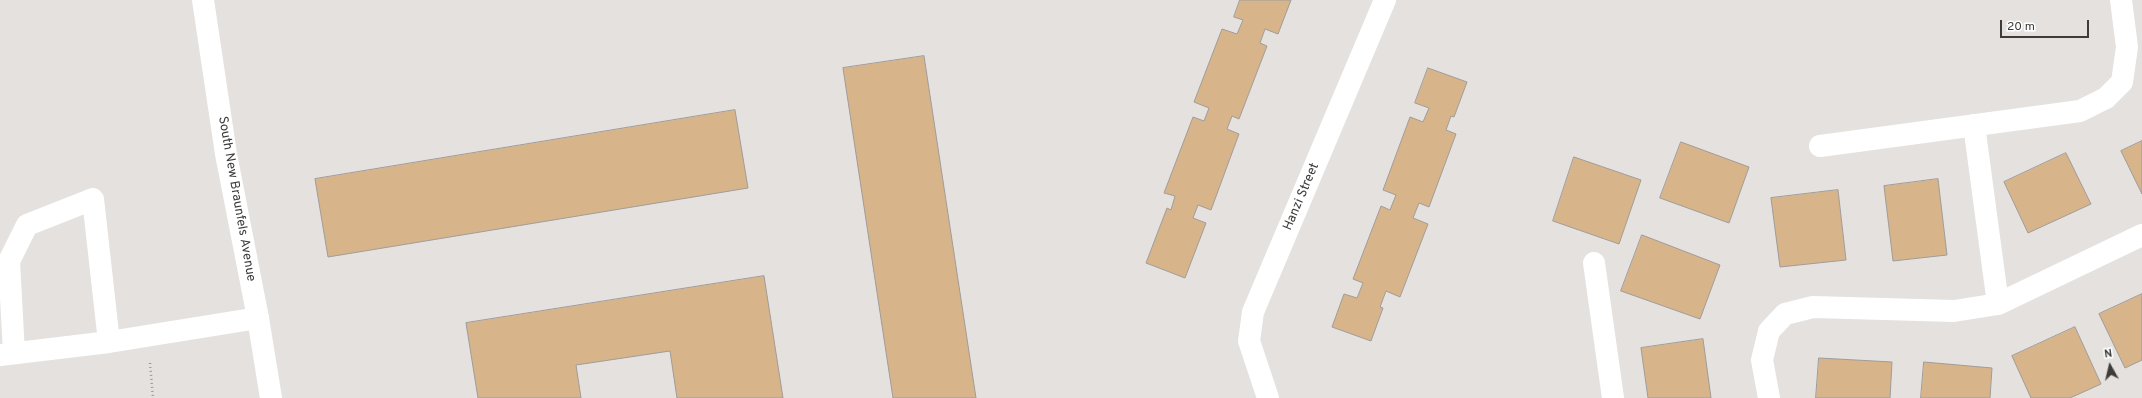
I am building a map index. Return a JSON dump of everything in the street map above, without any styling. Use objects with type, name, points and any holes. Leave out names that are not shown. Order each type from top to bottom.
[{"type":"main road","name":"South New Braunfels Avenue","points":[[203,0],[226,154],[258,318],[271,398]]},
{"type":"main road","name":"Hanzi Street","points":[[1268,398],[1249,341],[1253,312],[1385,0]]},
{"type":"main road","points":[[1820,146],[2080,111],[2106,98],[2122,82],[2127,47],[2120,0]]},
{"type":"main road","points":[[1974,125],[1998,304]]},
{"type":"main road","points":[[109,342],[93,199],[27,226],[9,261],[7,354],[109,342],[258,318]]},
{"type":"main road","points":[[1769,398],[1762,360],[1769,332],[1785,314],[1813,307],[1954,310],[1998,304],[2142,234]]},
{"type":"main road","points":[[1594,263],[1613,398]]},
{"type":"path","points":[[150,362],[153,398]]},
{"type":"building","points":[[1240,0],[1291,0],[1278,34],[1265,29],[1260,43],[1267,46],[1239,119],[1232,116],[1227,129],[1239,134],[1211,210],[1198,205],[1193,218],[1206,223],[1185,278],[1146,263],[1167,208],[1171,210],[1175,196],[1164,193],[1193,117],[1204,121],[1209,108],[1194,102],[1222,29],[1237,34],[1243,20],[1234,17]]},
{"type":"building","points":[[924,56],[976,398],[893,398],[843,68]]},
{"type":"building","points":[[1428,68],[1467,82],[1454,117],[1451,116],[1446,130],[1456,134],[1429,207],[1419,203],[1413,218],[1428,224],[1400,297],[1386,291],[1380,307],[1383,308],[1371,341],[1332,327],[1344,294],[1357,298],[1363,283],[1353,279],[1381,206],[1390,210],[1396,195],[1383,190],[1410,117],[1423,122],[1429,108],[1415,103]]},
{"type":"building","points":[[735,110],[748,188],[328,257],[315,179]]},
{"type":"building","points":[[2142,141],[2142,194],[2121,151]]},
{"type":"building","points":[[1681,142],[1749,167],[1729,223],[1660,198]]},
{"type":"building","points":[[2066,153],[2091,204],[2028,233],[2004,182]]},
{"type":"building","points":[[1574,157],[1641,180],[1619,244],[1553,221]]},
{"type":"building","points":[[1938,179],[1947,255],[1893,261],[1884,186]]},
{"type":"building","points":[[1838,190],[1846,260],[1780,267],[1771,198]]},
{"type":"building","points":[[1642,235],[1720,265],[1700,319],[1621,291]]},
{"type":"building","points":[[764,276],[783,398],[677,398],[670,351],[576,365],[581,398],[478,398],[466,323]]},
{"type":"building","points":[[2142,294],[2142,360],[2125,368],[2099,314]]},
{"type":"building","points":[[2075,327],[2101,384],[2070,398],[2031,398],[2012,356]]},
{"type":"building","points":[[1703,339],[1711,398],[1648,398],[1641,348]]},
{"type":"building","points":[[1819,358],[1892,362],[1890,398],[1816,398]]},
{"type":"building","points":[[1924,362],[1992,368],[1990,398],[1921,398]]}]
